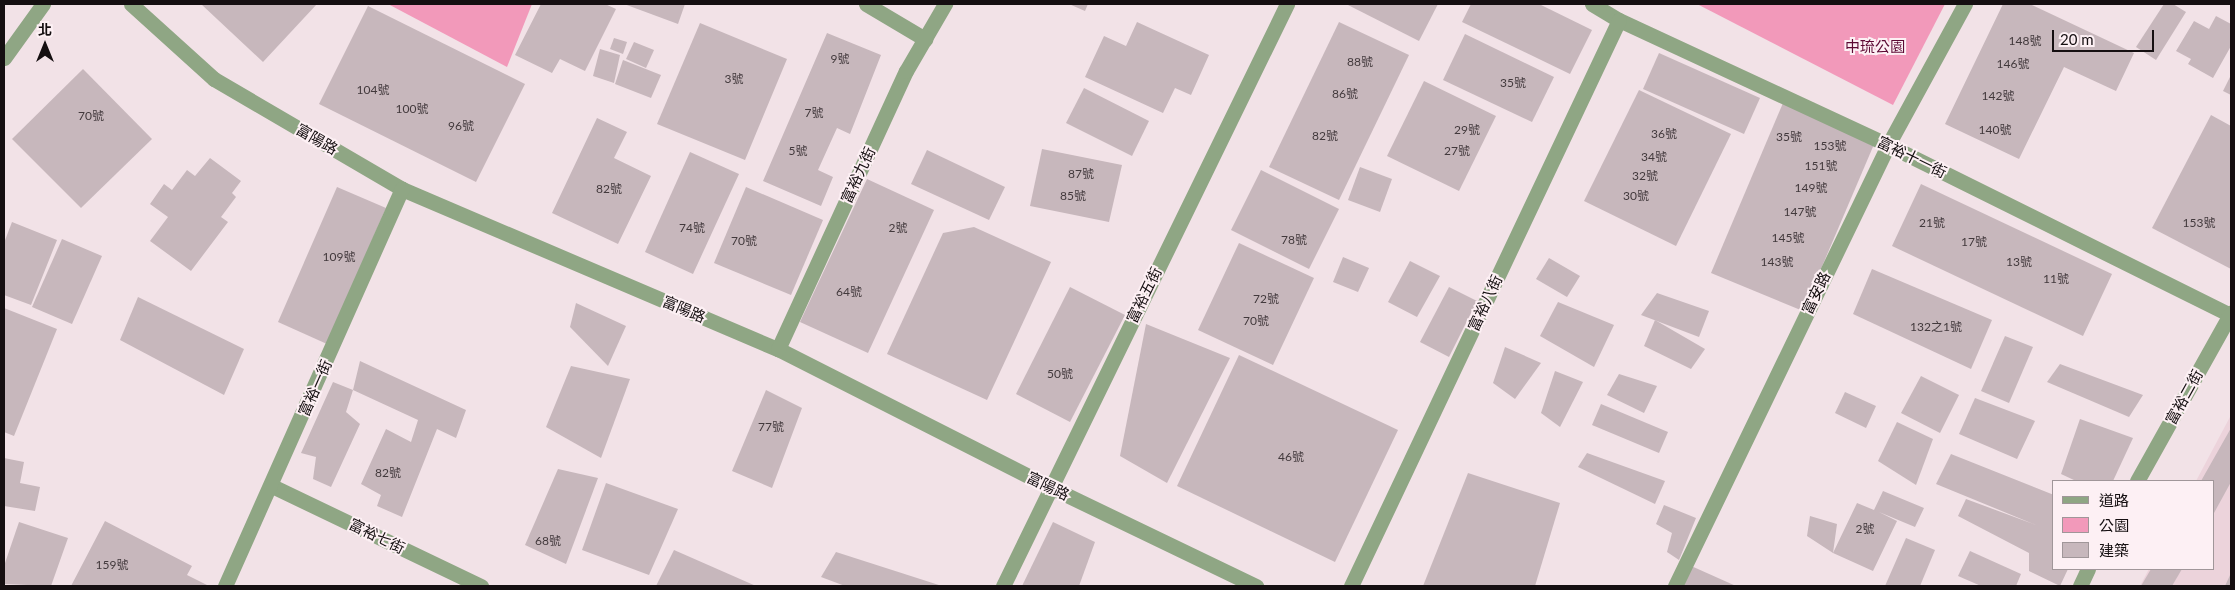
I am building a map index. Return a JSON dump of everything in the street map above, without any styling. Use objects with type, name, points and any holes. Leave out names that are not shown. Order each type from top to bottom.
[{"type":"street","points":[[4,58],[43,4]]},
{"type":"street","name":"富陽路","points":[[131,4],[214,79],[402,189],[778,349],[1050,487],[1256,586]]},
{"type":"street","points":[[866,4],[925,39]]},
{"type":"street","name":"富裕九街","points":[[778,349],[906,71],[945,4]]},
{"type":"street","name":"富裕五街","points":[[1003,586],[1287,4]]},
{"type":"street","name":"富裕十一街","points":[[1592,4],[1619,20],[1888,144],[2231,314]]},
{"type":"street","name":"富安路","points":[[1675,586],[1888,144],[1965,4]]},
{"type":"street","name":"富裕八街","points":[[1351,586],[1619,20]]},
{"type":"street","name":"富裕一街","points":[[225,586],[272,486],[402,189]]},
{"type":"street","name":"富裕二街","points":[[2138,480],[2231,314]]},
{"type":"street","name":"富裕七街","points":[[272,486],[482,586]]},
{"type":"street","points":[[2080,586],[2088,570]]},
{"type":"shaded area","points":[[2231,415],[2231,586],[2140,586],[2148,570],[2215,570],[2215,480],[2197,480]]},
{"type":"green space","points":[[388,4],[532,4],[507,67]]},
{"type":"green space","name":"中琉公園","points":[[1697,4],[1945,4],[1893,105]]},
{"type":"building","points":[[201,4],[317,4],[263,62]]},
{"type":"building","points":[[541,4],[605,4],[616,9],[585,71],[560,59],[552,73],[515,55]]},
{"type":"building","points":[[624,4],[685,4],[678,24]]},
{"type":"building","points":[[1069,4],[1088,4],[1085,11]]},
{"type":"building","points":[[1346,4],[1438,4],[1419,41]]},
{"type":"building","points":[[1471,4],[1539,4],[1592,30],[1570,74],[1462,22]]},
{"type":"building","points":[[2003,4],[2030,4],[2134,53],[2116,91],[2064,67],[2019,159],[1945,124]]},
{"type":"building","points":[[2164,4],[2173,4],[2186,12],[2156,60],[2136,47]]},
{"type":"building","points":[[368,6],[525,84],[476,182],[319,104]]},
{"type":"building","points":[[2216,16],[2231,24],[2231,46],[2213,78],[2188,64],[2191,59],[2176,51],[2194,21],[2209,29]]},
{"type":"building","points":[[1137,22],[1209,55],[1191,95],[1175,88],[1163,113],[1085,77],[1104,36],[1126,46]]},
{"type":"building","points":[[1339,22],[1409,55],[1339,200],[1269,167]]},
{"type":"building","points":[[700,23],[787,59],[745,160],[657,124]]},
{"type":"building","points":[[827,33],[881,55],[850,134],[837,128],[818,170],[833,177],[821,206],[763,181]]},
{"type":"building","points":[[1465,34],[1554,77],[1532,122],[1443,80]]},
{"type":"building","points":[[614,38],[627,42],[623,54],[610,49]]},
{"type":"building","points":[[634,42],[654,50],[646,68],[626,59]]},
{"type":"building","points":[[600,49],[620,55],[614,83],[593,76]]},
{"type":"building","points":[[1659,53],[1760,98],[1744,134],[1643,89]]},
{"type":"building","points":[[623,60],[661,75],[651,98],[615,84]]},
{"type":"building","points":[[83,69],[152,139],[81,208],[12,139]]},
{"type":"building","points":[[2231,75],[2231,95],[2223,91]]},
{"type":"building","points":[[1424,81],[1496,116],[1459,191],[1387,156]]},
{"type":"building","points":[[1084,88],[1149,121],[1132,156],[1066,123]]},
{"type":"building","points":[[1639,90],[1731,134],[1676,246],[1584,201]]},
{"type":"building","points":[[1783,103],[1875,142],[1803,311],[1711,273]]},
{"type":"building","points":[[2211,115],[2231,126],[2231,269],[2152,228]]},
{"type":"building","points":[[597,118],[627,132],[614,158],[651,176],[618,244],[552,213]]},
{"type":"building","points":[[1042,149],[1122,165],[1109,222],[1030,206]]},
{"type":"building","points":[[927,150],[1005,187],[989,220],[911,184]]},
{"type":"building","points":[[690,152],[739,174],[693,274],[645,252]]},
{"type":"building","points":[[210,158],[241,181],[232,193],[236,197],[221,217],[228,222],[191,271],[150,241],[168,217],[150,204],[164,184],[172,190],[187,170],[195,176]]},
{"type":"building","points":[[1360,167],[1392,179],[1380,212],[1348,200]]},
{"type":"building","points":[[1261,170],[1339,209],[1309,269],[1231,230]]},
{"type":"building","points":[[867,179],[934,210],[868,353],[800,322]]},
{"type":"building","points":[[1921,184],[2112,274],[2083,336],[1892,246]]},
{"type":"building","points":[[337,187],[386,208],[327,344],[278,322]]},
{"type":"building","points":[[746,187],[823,220],[791,295],[714,263]]},
{"type":"building","points":[[12,222],[57,240],[31,305],[4,295],[4,243]]},
{"type":"building","points":[[974,227],[1051,262],[987,400],[887,354],[943,233]]},
{"type":"building","points":[[62,239],[102,256],[72,324],[32,307]]},
{"type":"building","points":[[1239,243],[1314,278],[1273,365],[1198,330]]},
{"type":"building","points":[[1343,257],[1369,268],[1358,292],[1333,282]]},
{"type":"building","points":[[1549,258],[1580,276],[1567,297],[1536,279]]},
{"type":"building","points":[[1410,261],[1440,276],[1417,317],[1388,302]]},
{"type":"building","points":[[1872,269],[1992,320],[1971,369],[1853,314]]},
{"type":"building","points":[[1070,287],[1125,315],[1070,422],[1016,394]]},
{"type":"building","points":[[1449,287],[1477,301],[1449,357],[1420,342]]},
{"type":"building","points":[[1657,293],[1709,311],[1699,337],[1641,315]]},
{"type":"building","points":[[138,297],[244,349],[224,395],[120,340]]},
{"type":"building","points":[[1558,302],[1614,325],[1594,367],[1540,336]]},
{"type":"building","points":[[576,303],[626,326],[608,366],[570,327]]},
{"type":"building","points":[[4,308],[57,329],[14,436],[4,432]]},
{"type":"building","points":[[1655,320],[1705,349],[1691,369],[1644,346]]},
{"type":"building","points":[[1146,324],[1230,358],[1167,483],[1120,456]]},
{"type":"building","points":[[2005,336],[2033,347],[2009,403],[1981,391]]},
{"type":"building","points":[[1505,347],[1541,363],[1515,399],[1493,383]]},
{"type":"building","points":[[1239,355],[1398,430],[1335,562],[1177,486]]},
{"type":"building","points":[[360,361],[466,410],[456,438],[437,429],[402,517],[377,506],[381,495],[361,484],[386,429],[411,442],[418,420],[353,390]]},
{"type":"building","points":[[2060,364],[2143,395],[2129,417],[2047,382]]},
{"type":"building","points":[[571,366],[630,379],[601,458],[546,427]]},
{"type":"building","points":[[1555,371],[1583,382],[1560,427],[1541,413]]},
{"type":"building","points":[[1619,374],[1657,386],[1644,413],[1607,395]]},
{"type":"building","points":[[1921,376],[1959,395],[1940,433],[1901,413]]},
{"type":"building","points":[[333,382],[353,390],[346,412],[360,424],[331,487],[313,479],[316,457],[301,453]]},
{"type":"building","points":[[766,390],[802,408],[772,488],[732,471]]},
{"type":"building","points":[[1845,392],[1876,406],[1866,428],[1835,413]]},
{"type":"building","points":[[1975,398],[2035,421],[2017,459],[1959,434]]},
{"type":"building","points":[[1601,404],[1668,432],[1659,453],[1592,425]]},
{"type":"building","points":[[2080,419],[2133,438],[2113,480],[2074,480],[2061,474]]},
{"type":"building","points":[[1897,422],[1933,439],[1916,485],[1878,461]]},
{"type":"building","points":[[2231,428],[2231,482],[2215,511],[2215,480],[2202,480]]},
{"type":"building","points":[[1587,453],[1665,481],[1655,504],[1578,467]]},
{"type":"building","points":[[1951,454],[2052,494],[2052,570],[2068,570],[2060,586],[2029,571],[2029,553],[1958,516],[1966,499],[2036,525],[1936,484]]},
{"type":"building","points":[[4,458],[24,462],[20,483],[40,487],[35,511],[4,506]]},
{"type":"building","points":[[558,469],[598,478],[566,564],[525,545]]},
{"type":"building","points":[[1468,473],[1560,503],[1535,586],[1423,586]]},
{"type":"building","points":[[606,483],[678,509],[649,575],[582,550]]},
{"type":"building","points":[[1883,491],[1924,508],[1915,527],[1879,512],[1897,521],[1873,571],[1833,553],[1857,503],[1874,510]]},
{"type":"building","points":[[1664,505],[1696,518],[1679,560],[1667,552],[1672,533],[1656,524]]},
{"type":"building","points":[[1810,516],[1837,524],[1833,553],[1807,536]]},
{"type":"building","points":[[105,521],[192,566],[187,575],[209,586],[71,586]]},
{"type":"building","points":[[19,522],[68,538],[51,586],[4,584],[4,566]]},
{"type":"building","points":[[1053,522],[1095,542],[1079,586],[1022,586]]},
{"type":"building","points":[[1906,538],[1935,550],[1920,586],[1885,586]]},
{"type":"building","points":[[674,550],[756,586],[656,586]]},
{"type":"building","points":[[1970,551],[2021,574],[2016,586],[1981,586],[1958,576]]},
{"type":"building","points":[[836,552],[942,586],[845,586],[821,577]]},
{"type":"building","points":[[1680,561],[1736,586],[1669,586]]},
{"type":"building","points":[[2150,570],[2181,570],[2172,586],[2141,586]]},
{"type":"building","points":[[2231,573],[2231,586],[2225,586]]}]
